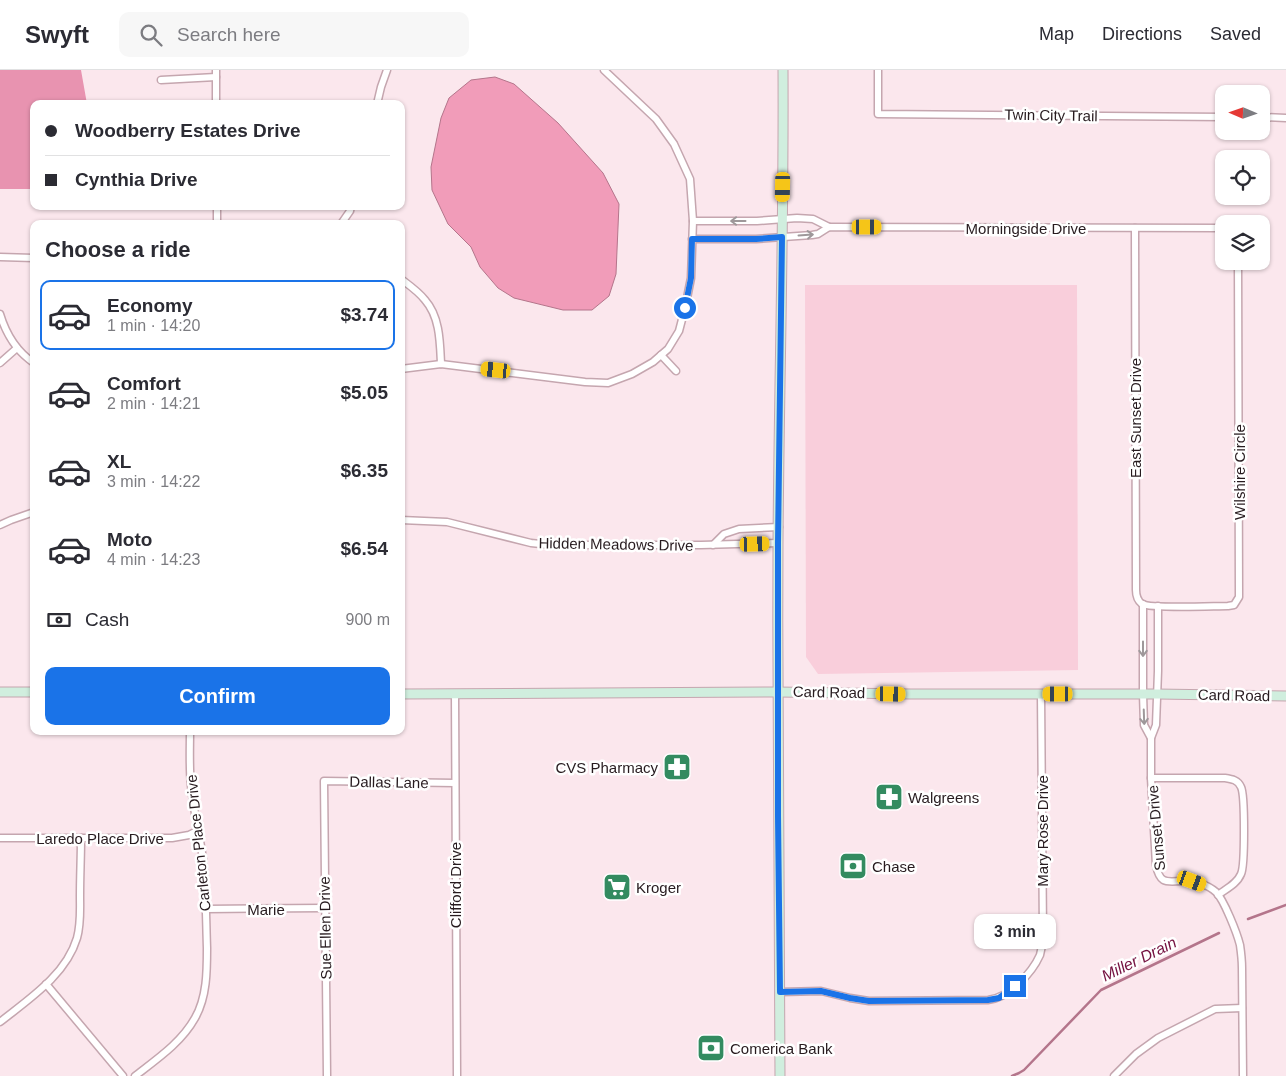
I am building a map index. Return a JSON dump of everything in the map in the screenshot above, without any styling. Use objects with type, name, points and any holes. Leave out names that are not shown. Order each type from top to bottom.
[{"type":"street","points":[[378,100],[387,70]]},
{"type":"street","points":[[405,368],[441,364],[585,382],[608,382],[632,374],[653,362],[668,349],[679,331],[691,278],[693,221],[690,180],[674,144],[656,119],[604,70]]},
{"type":"street","points":[[780,1076],[778,526],[784,154],[783,70]]},
{"type":"street","name":"Twin City Trail","points":[[878,70],[878,114],[1215,117]]},
{"type":"street","points":[[161,80],[216,73],[216,100]]},
{"type":"street","points":[[1270,118],[1286,118]]},
{"type":"street","name":"Morningside Drive","points":[[693,221],[782,220],[797,218],[813,219],[829,227],[1215,228]]},
{"type":"street","name":"Morningside Drive","points":[[692,239],[756,239],[812,235],[818,234],[829,227]]},
{"type":"street","name":"East Sunset Drive","points":[[1135,228],[1136,590],[1138,599],[1143,604],[1143,694]]},
{"type":"street","points":[[0,258],[30,258]]},
{"type":"street","name":"Wilshire Circle","points":[[1158,606],[1228,606],[1234,604],[1239,597],[1238,270]]},
{"type":"street","points":[[405,282],[425,300],[436,318],[440,338],[441,364]]},
{"type":"street","points":[[0,314],[12,343],[30,360]]},
{"type":"street","points":[[0,362],[17,348]]},
{"type":"street","points":[[661,355],[676,371]]},
{"type":"street","points":[[0,526],[30,513]]},
{"type":"street","name":"Hidden Meadows Drive","points":[[405,520],[447,522],[532,543],[550,545],[778,543]]},
{"type":"street","name":"Hidden Meadows Drive","points":[[713,545],[724,534],[739,530],[778,526]]},
{"type":"street","points":[[1143,604],[1158,606],[1157,694]]},
{"type":"street","points":[[0,692],[30,692]]},
{"type":"street","name":"Card Road","points":[[405,694],[778,692],[1286,696]]},
{"type":"street","name":"Clifford Drive","points":[[454,694],[457,1076]]},
{"type":"street","name":"Mary Rose Drive","points":[[780,992],[821,991],[869,1001],[993,999],[1005,995],[1034,965],[1042,949],[1043,935],[1042,694]]},
{"type":"street","name":"Sunset Drive","points":[[1143,694],[1144,726],[1151,738]]},
{"type":"street","name":"Sunset Drive","points":[[1157,694],[1156,725],[1151,738],[1151,778],[1157,873],[1166,882],[1192,881],[1206,886],[1218,895]]},
{"type":"street","name":"Carleton Place Drive","points":[[135,1076],[178,1042],[196,1017],[202,1002],[207,971],[206,909],[203,860],[191,786],[190,735]]},
{"type":"street","points":[[1151,778],[1225,778],[1234,780],[1241,785],[1243,798],[1242,871],[1236,882],[1218,895],[1226,909],[1239,943],[1242,968],[1243,1076]]},
{"type":"street","name":"Dallas Lane","points":[[324,781],[454,783]]},
{"type":"street","name":"Sue Ellen Drive","points":[[324,781],[327,1076]]},
{"type":"street","name":"Laredo Place Drive","points":[[0,838],[172,838],[189,835],[199,830]]},
{"type":"street","points":[[0,1022],[46,984],[61,968],[69,957],[78,937],[81,838]]},
{"type":"street","name":"Marie","points":[[206,909],[325,908]]},
{"type":"street","points":[[46,984],[123,1076]]},
{"type":"street","points":[[1114,1076],[1136,1054],[1163,1035],[1215,1009],[1242,1008]]},
{"type":"shaded area","points":[[0,70],[81,70],[86,100],[30,100],[30,189],[0,189]]},
{"type":"shaded area","points":[[495,77],[514,84],[558,123],[603,173],[619,204],[616,274],[609,296],[592,310],[563,310],[514,298],[498,288],[480,267],[471,247],[448,224],[432,190],[431,167],[441,118],[449,98],[471,80]]},
{"type":"shaded area","points":[[805,285],[1077,285],[1078,670],[818,674],[806,657]]},
{"type":"waterway","name":"Miller Drain","points":[[1248,919],[1286,905]]},
{"type":"waterway","name":"Miller Drain","points":[[1012,1076],[1024,1070],[1101,990],[1219,933]]},
{"type":"place","name":"CVS Pharmacy","points":[[677,767]]},
{"type":"place","name":"Walgreens","points":[[889,797]]},
{"type":"place","name":"Chase","points":[[853,866]]},
{"type":"place","name":"Kroger","points":[[617,887]]},
{"type":"place","name":"Comerica Bank","points":[[711,1048]]},
{"type":"route","points":[[685,308],[691,278],[692,239],[782,237],[778,543],[780,992],[821,991],[869,1001],[988,1000],[1005,995],[1015,986]]}]
